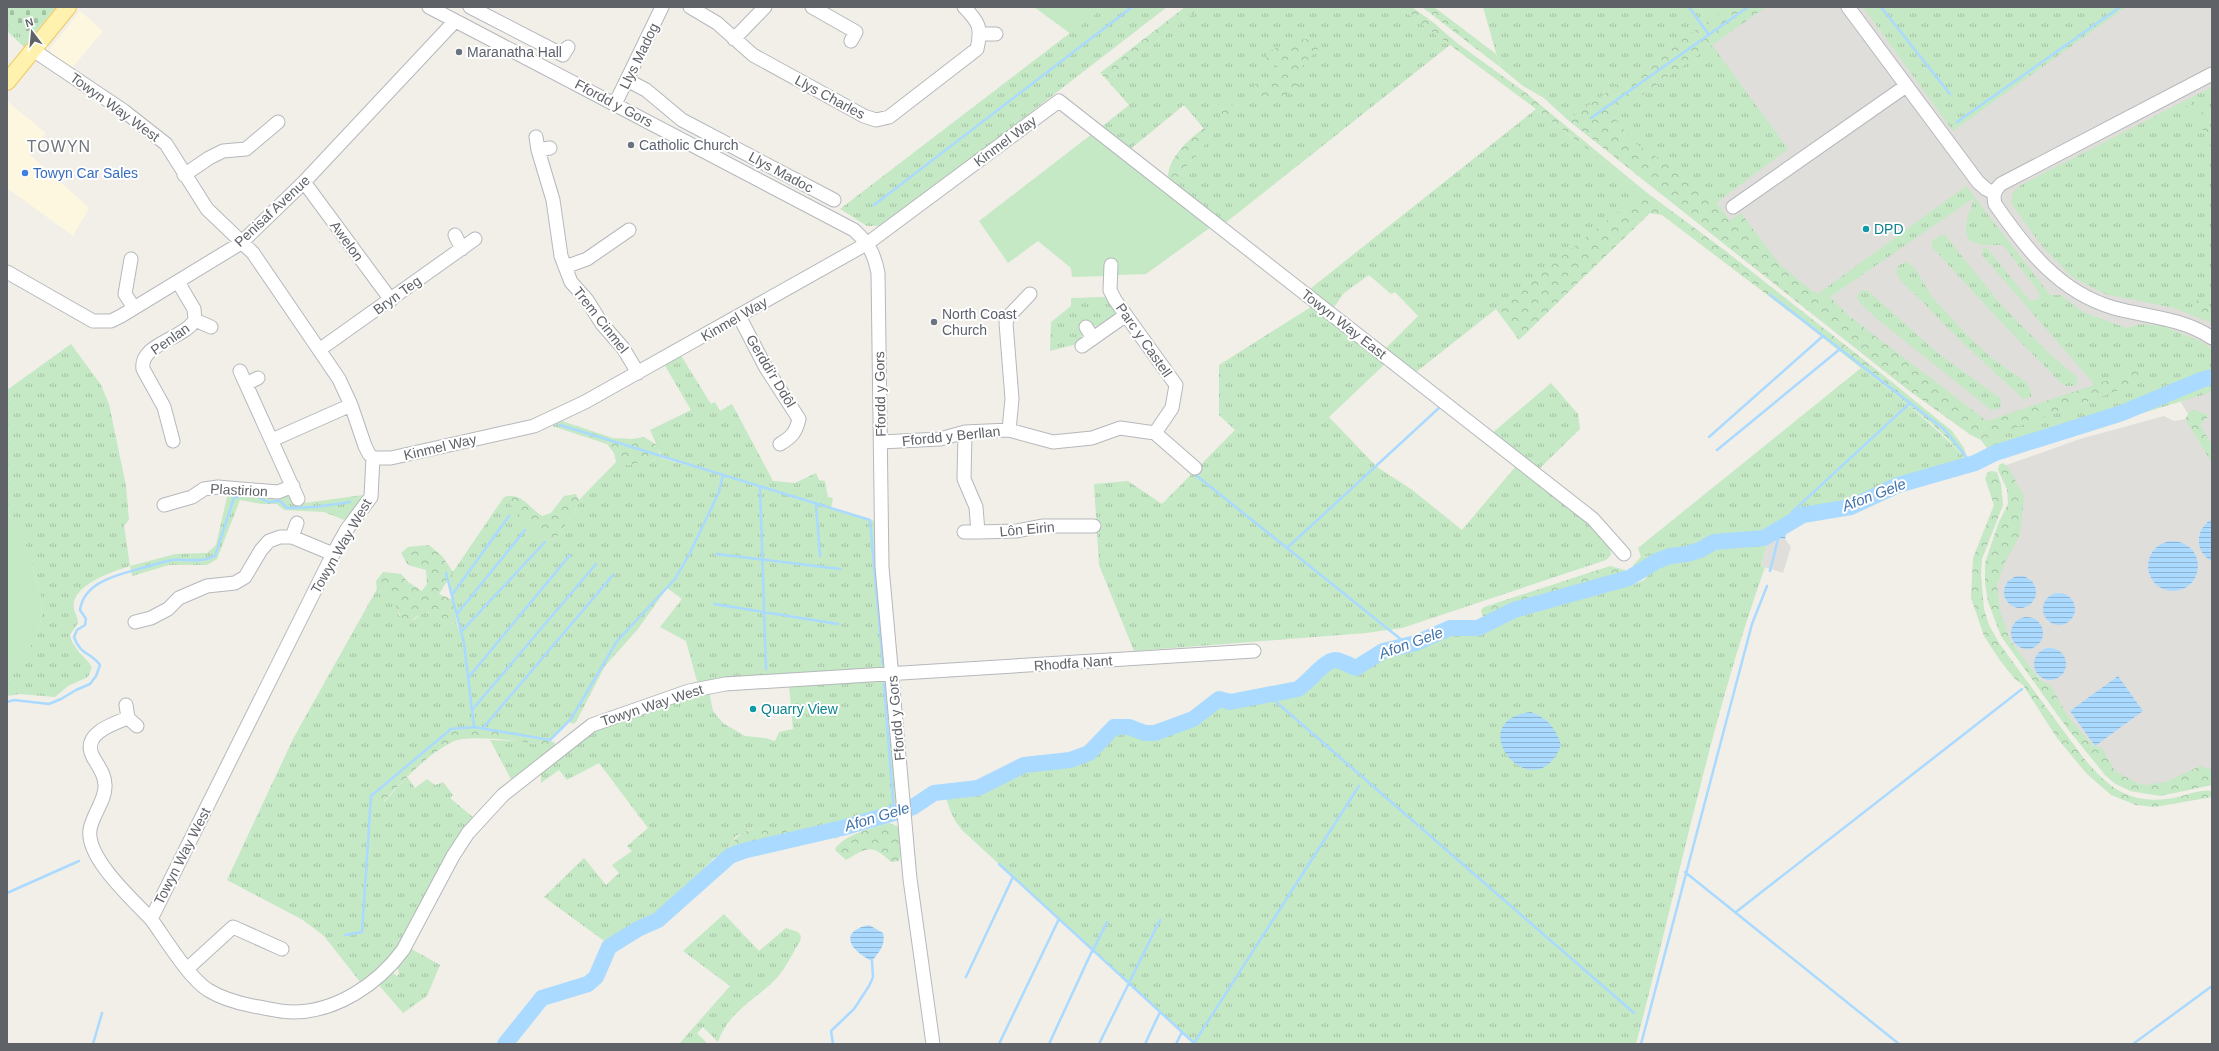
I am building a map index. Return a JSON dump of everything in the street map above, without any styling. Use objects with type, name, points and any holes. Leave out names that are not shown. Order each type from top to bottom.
[{"type":"main road","points":[[7,82],[68,7]]},
{"type":"street","name":"Ffordd y Gors","points":[[429,7],[854,230],[868,243],[875,258],[878,273],[881,442],[880,517],[882,567],[910,879],[932,1044]]},
{"type":"street","points":[[470,7],[563,55],[568,46]]},
{"type":"street","name":"Llys Madog","points":[[615,104],[662,7]]},
{"type":"street","name":"Llys Charles","points":[[690,7],[717,23],[753,55],[864,116],[876,120],[889,117],[977,50],[980,34]]},
{"type":"street","points":[[734,39],[765,7]]},
{"type":"street","points":[[812,7],[856,32],[851,41]]},
{"type":"street","points":[[964,7],[976,19],[980,34],[996,34]]},
{"type":"street","points":[[1848,7],[1978,182],[1986,189],[1994,193]]},
{"type":"street","name":"Penisaf Avenue","points":[[7,272],[93,321],[111,320],[134,308],[240,243],[304,182],[455,21]]},
{"type":"street","name":"Towyn Way West","points":[[33,50],[124,111],[166,144],[184,175],[207,209],[240,243],[254,253],[339,379],[351,405],[365,446],[373,458],[371,497],[348,529],[333,554],[151,918],[187,969],[207,989],[243,1004],[292,1012],[316,1010],[336,1003],[357,992],[395,962],[403,950],[453,856],[468,833],[503,795],[592,725],[689,691],[725,684],[892,674]]},
{"type":"street","points":[[2212,74],[2001,184],[1994,193],[1995,204],[2020,240],[2045,268],[2064,285],[2081,295],[2113,308],[2174,320],[2212,338]]},
{"type":"street","name":"Llys Madoc","points":[[627,80],[646,90],[682,120],[834,200]]},
{"type":"street","points":[[1733,207],[1906,86]]},
{"type":"street","name":"Kinmel Way","points":[[373,458],[391,458],[534,426],[585,402],[868,243],[1059,101]]},
{"type":"street","name":"Towyn Way East","points":[[1059,101],[1593,519],[1624,554]]},
{"type":"street","points":[[184,175],[209,158],[223,151],[246,150],[278,122]]},
{"type":"street","name":"Trem Cinmel","points":[[536,137],[544,149],[564,267],[571,282],[587,300],[602,324],[623,348],[638,373]]},
{"type":"street","name":"Awelon","points":[[304,182],[391,300]]},
{"type":"street","points":[[564,267],[587,258],[620,229]]},
{"type":"street","points":[[455,235],[462,249]]},
{"type":"street","name":"Bryn Teg","points":[[319,350],[475,239]]},
{"type":"street","points":[[131,259],[125,294],[134,308]]},
{"type":"street","name":"Parc y Castell","points":[[1111,266],[1110,290],[1176,385],[1172,408],[1155,432]]},
{"type":"street","name":"Penlan","points":[[173,441],[164,407],[143,370],[142,363],[148,353],[189,327],[195,320],[194,309],[178,282]]},
{"type":"street","points":[[1009,430],[1012,399],[1006,323],[1008,317],[1024,309],[1030,294]]},
{"type":"street","points":[[1082,346],[1126,315]]},
{"type":"street","name":"Gerddi'r Ddôl","points":[[739,316],[766,368],[799,419],[796,431],[790,438],[780,444]]},
{"type":"street","points":[[195,320],[211,327]]},
{"type":"street","points":[[1086,327],[1094,338]]},
{"type":"street","name":"Plastirion","points":[[240,371],[298,499]]},
{"type":"street","points":[[246,384],[258,378]]},
{"type":"street","points":[[272,440],[351,405]]},
{"type":"street","name":"Ffordd y Berllan","points":[[881,442],[940,439],[965,432],[1009,430],[1053,442],[1092,438],[1120,428],[1155,432]]},
{"type":"street","points":[[965,432],[964,479],[976,506],[978,532]]},
{"type":"street","points":[[1155,432],[1196,468]]},
{"type":"street","name":"Plastirion","points":[[164,505],[192,496],[204,489],[218,487],[224,489],[278,492],[293,486]]},
{"type":"street","points":[[292,537],[297,522]]},
{"type":"street","name":"Lôn Eirin","points":[[964,532],[1018,531],[1042,526],[1077,531],[1094,526]]},
{"type":"street","points":[[136,622],[152,623],[179,598],[207,586],[235,583],[244,577],[269,541],[280,537],[292,537],[333,554]]},
{"type":"street","name":"Rhodfa Nant","points":[[892,674],[1254,651]]},
{"type":"street","points":[[130,717],[100,731],[93,738],[90,747],[93,757],[98,763],[105,785],[90,832],[100,861],[111,877],[151,918]]},
{"type":"street","points":[[187,969],[234,927],[282,949]]},
{"type":"shaded area","points":[[1492,7],[2212,7],[2212,452],[2180,401],[1995,458],[1981,440],[1971,435],[1907,389],[1568,120],[1544,98]]},
{"type":"shaded area","points":[[80,11],[103,31],[72,68],[51,55],[50,49]]},
{"type":"shaded area","points":[[7,101],[46,133],[28,153],[89,208],[73,236],[7,188]]},
{"type":"shaded area","points":[[2164,416],[2174,421],[2185,419],[2212,462],[2212,777],[2148,790],[2107,770],[2004,632],[1991,603],[2009,512],[2010,492],[2001,467],[2080,439]]},
{"type":"shaded area","points":[[1776,538],[1785,539],[1791,547],[1783,573],[1761,566],[1767,541]]},
{"type":"green space","points":[[7,7],[56,7],[30,39],[7,20]]},
{"type":"green space","points":[[1034,7],[1104,7],[1071,34]]},
{"type":"green space","points":[[1104,7],[1167,7],[999,137],[879,226],[867,226],[840,209]]},
{"type":"green space","points":[[1185,7],[1201,7],[1107,80],[1100,73]]},
{"type":"green space","points":[[1201,7],[1399,7],[1450,45],[1224,224],[1173,183],[1211,137],[1184,105],[1128,151],[1100,128],[1129,105],[1107,80]]},
{"type":"green space","points":[[1399,7],[1412,7],[1434,23],[1457,43],[1526,93],[1646,192],[1723,249],[1887,378],[1952,431],[1964,448],[1967,461],[1947,438],[1932,424],[1795,316],[1662,215],[1650,213],[1519,340],[1496,309],[1639,195],[1637,188],[1536,109]]},
{"type":"green space","points":[[1422,7],[1434,7],[1496,54],[1500,67]]},
{"type":"green space","points":[[1483,7],[1728,7],[1568,120],[1544,98],[1523,86],[1500,67]]},
{"type":"green space","points":[[1728,7],[1766,7],[1625,107],[1614,117],[1634,143],[1696,181],[1714,199],[1730,221],[1741,213],[1780,265],[1812,291],[1830,297],[1849,316],[1987,421],[2138,370],[2146,374],[2144,381],[1981,440],[1971,435],[1907,389],[1568,120]]},
{"type":"green space","points":[[1863,7],[2126,7],[1953,131]]},
{"type":"green space","points":[[7,20],[30,39],[24,47],[7,31]]},
{"type":"green space","points":[[1313,39],[1319,42],[1318,49],[1301,68],[1300,83],[1290,93],[1265,101],[1255,96],[1253,90],[1255,84],[1292,70],[1274,66],[1266,59],[1268,52],[1293,40]]},
{"type":"green space","points":[[1712,45],[1788,149],[1716,203],[1696,181],[1634,143],[1614,117],[1625,107]]},
{"type":"green space","points":[[2212,87],[2212,323],[2174,308],[2105,294],[2072,277],[2042,246],[2011,203],[2013,192],[2021,185]]},
{"type":"green space","points":[[2191,99],[2208,120],[2211,131],[2212,148],[2194,113],[2187,106],[2182,107],[2173,113],[2169,110]]},
{"type":"green space","points":[[1226,100],[1232,104],[1236,110],[1236,115],[1233,118],[1222,118],[1219,112],[1219,101]]},
{"type":"green space","points":[[1536,109],[1637,188],[1640,195],[1415,373],[1384,350],[1418,316],[1395,292],[1391,294],[1369,275],[1344,293],[1332,310],[1310,289]]},
{"type":"green space","points":[[1204,128],[1211,137],[1173,183],[1168,180],[1171,164],[1175,157],[1191,138]]},
{"type":"green space","points":[[1092,134],[1211,227],[1146,274],[1117,275],[1117,263],[1105,264],[1105,276],[1072,277],[1071,268],[1038,241],[1008,263],[979,221]]},
{"type":"green space","points":[[1966,186],[2050,295],[2060,295],[2085,313],[2127,328],[2140,324],[2163,326],[2200,341],[2212,349],[2212,392],[1995,458],[1981,440],[2144,381],[2138,370],[2095,385],[1982,255],[1983,248],[1986,247],[2030,301],[2039,299],[2039,292],[2003,245],[1982,245],[1970,241],[1967,236],[1966,225],[1974,198],[1830,297],[1819,293]]},
{"type":"green space","points":[[1944,234],[2002,306],[2052,356],[2078,378],[2075,386],[2066,386],[2059,381],[2000,321],[1932,247],[1931,241]]},
{"type":"green space","points":[[1907,262],[1915,268],[1932,297],[1967,335],[1993,359],[2026,382],[2031,390],[2031,397],[2023,399],[1956,336],[1904,284],[1897,274],[1896,269],[1900,264]]},
{"type":"green space","points":[[1862,290],[1868,291],[1939,354],[2000,398],[2001,408],[1991,410],[1876,318],[1859,302],[1857,296]]},
{"type":"green space","points":[[1106,297],[1115,310],[1115,315],[1098,326],[1093,326],[1089,320],[1079,326],[1083,333],[1081,338],[1077,341],[1077,344],[1050,351],[1051,322],[1071,306],[1071,298]]},
{"type":"green space","points":[[2197,300],[2212,308],[2212,323],[2195,316],[2192,307]]},
{"type":"green space","points":[[1311,307],[1386,363],[1329,417],[1377,467],[1411,489],[1462,530],[1516,466],[1556,494],[1587,520],[1600,533],[1608,545],[1611,555],[1606,560],[1402,628],[1366,633],[1134,651],[1099,565],[1094,484],[1128,481],[1162,504],[1235,430],[1219,415],[1219,365]]},
{"type":"green space","points":[[71,344],[101,385],[109,404],[126,486],[129,520],[124,525],[130,566],[115,571],[89,584],[77,595],[74,602],[78,623],[70,635],[76,649],[92,667],[88,677],[68,686],[55,697],[19,694],[7,696],[7,665],[19,661],[35,640],[42,616],[41,596],[25,542],[7,511],[7,390]]},
{"type":"green space","points":[[680,354],[711,404],[715,402],[720,411],[732,404],[773,481],[795,483],[816,473],[819,480],[825,481],[828,497],[833,498],[831,508],[875,521],[885,668],[698,685],[686,641],[660,627],[682,599],[667,588],[638,629],[605,666],[576,722],[572,724],[569,721],[550,740],[528,735],[451,729],[371,796],[384,802],[407,777],[415,788],[427,779],[435,785],[443,782],[453,795],[450,798],[475,819],[411,928],[384,965],[361,983],[324,936],[303,920],[227,880],[294,737],[377,589],[389,596],[395,603],[399,616],[414,620],[422,613],[428,611],[448,623],[457,624],[462,637],[448,579],[504,497],[529,525],[546,540],[555,539],[574,514],[579,500],[616,462],[629,465],[661,458],[694,467],[662,457],[650,430],[691,410],[664,364]]},
{"type":"green space","points":[[1861,368],[1930,424],[1967,461],[1902,479],[1852,502],[1793,514],[1757,537],[1721,538],[1686,552],[1641,557],[1638,548]]},
{"type":"green space","points":[[1551,383],[1578,414],[1580,429],[1537,471],[1491,434]]},
{"type":"green space","points":[[2195,410],[2207,414],[2207,418],[2200,425],[2212,445],[2212,463],[2185,419],[2190,411]]},
{"type":"green space","points":[[562,421],[613,438],[607,444],[552,426]]},
{"type":"green space","points":[[644,437],[657,445],[661,458],[629,465],[616,462],[614,453],[607,444],[613,438],[632,439]]},
{"type":"green space","points":[[2003,463],[2008,467],[2024,496],[2020,535],[2005,562],[1997,585],[2000,611],[2010,640],[2040,680],[2051,686],[2067,715],[2092,745],[2102,748],[2115,771],[2137,783],[2145,785],[2166,782],[2200,766],[2212,770],[2212,785],[2160,796],[2130,791],[2114,783],[2105,775],[2067,728],[2001,636],[1988,602],[1985,583],[1985,563],[1998,524],[2008,504],[2007,489],[1998,470],[1999,465]]},
{"type":"green space","points":[[1988,472],[1997,472],[2001,484],[2003,505],[1982,559],[1981,575],[1984,609],[1989,625],[1999,643],[2082,756],[2109,784],[2129,795],[2153,800],[2179,797],[2195,792],[2206,791],[2212,791],[2212,797],[2155,807],[2136,805],[2111,795],[2086,773],[2057,738],[2023,685],[2014,678],[1999,659],[1984,636],[1971,598],[1973,558],[1994,505],[1985,478]]},
{"type":"green space","points":[[230,492],[288,495],[293,497],[295,502],[305,503],[363,495],[361,502],[344,520],[324,512],[284,510],[277,504],[262,504],[240,500],[217,559],[207,565],[169,565],[132,576],[130,566],[175,554],[207,553],[216,545],[227,497]]},
{"type":"green space","points":[[576,494],[579,500],[574,514],[555,539],[546,540],[525,522],[504,497],[510,496],[520,498],[542,516],[551,513],[564,496]]},
{"type":"green space","points":[[7,511],[25,542],[41,596],[42,616],[35,640],[19,661],[7,665]]},
{"type":"green space","points":[[1767,541],[1761,566],[1765,567],[1745,625],[1711,744],[1636,1044],[1195,1044],[963,831],[954,818],[948,805],[945,794],[982,790],[1024,768],[1068,763],[1090,756],[1116,731],[1127,730],[1153,737],[1163,736],[1194,722],[1218,705],[1292,693],[1311,684],[1328,665],[1336,665],[1354,671],[1382,655],[1420,644],[1449,632],[1479,631],[1513,613],[1606,587],[1633,585],[1644,580],[1655,567],[1663,562],[1693,556],[1714,545]]},
{"type":"green space","points":[[429,545],[442,556],[453,572],[439,594],[453,600],[457,624],[448,623],[428,611],[405,623],[388,595],[377,589],[376,581],[383,572],[401,574],[408,582],[422,591],[427,584],[426,570],[408,565],[401,553],[408,547]]},
{"type":"green space","points":[[1663,554],[1636,570],[1633,565],[1641,557]]},
{"type":"green space","points":[[1610,566],[1625,570],[1627,574],[1626,576],[1573,589],[1520,605],[1487,619],[1482,615],[1481,610],[1484,607]]},
{"type":"green space","points":[[880,680],[886,682],[897,808],[791,836],[782,827],[748,830],[736,836],[726,852],[713,859],[673,902],[652,918],[607,943],[544,897],[584,858],[606,885],[619,873],[612,865],[632,851],[627,846],[648,828],[599,763],[567,780],[559,770],[541,783],[541,770],[590,731],[709,691],[713,711],[723,723],[745,736],[765,738],[775,741],[779,732],[793,729],[789,686]]},
{"type":"green space","points":[[451,729],[520,733],[546,739],[555,743],[554,750],[545,755],[540,745],[532,743],[482,738],[459,740],[442,748],[424,761],[383,802],[371,796]]},
{"type":"green space","points":[[490,740],[522,741],[541,745],[545,755],[512,781]]},
{"type":"green space","points":[[898,813],[893,817],[850,830],[835,839],[831,835]]},
{"type":"green space","points":[[889,823],[899,827],[902,850],[899,861],[891,862],[878,852],[869,849],[864,850],[846,860],[835,850],[838,845],[850,837],[867,829]]},
{"type":"green space","points":[[783,827],[791,836],[726,852],[740,834],[750,830]]},
{"type":"green space","points":[[724,914],[759,951],[786,928],[798,932],[801,936],[800,941],[778,977],[734,1015],[722,1032],[718,1042],[703,1027],[697,1033],[708,1044],[679,1044],[730,986],[683,951]]},
{"type":"green space","points":[[408,947],[440,965],[427,996],[403,1013],[377,983],[392,972],[397,976],[399,974],[397,964]]},
{"type":"water","points":[[1807,511],[1825,511],[1805,516],[1794,521],[1787,531],[1785,539],[1776,538],[1776,531],[1764,538],[1736,540],[1762,535],[1793,514]]},
{"type":"water","points":[[2212,519],[2212,561],[2202,552],[2199,540],[2202,528]]},
{"type":"water","points":[[2173,541],[2182,543],[2193,552],[2198,566],[2196,575],[2187,586],[2173,591],[2164,589],[2153,580],[2148,566],[2150,557],[2159,546]]},
{"type":"water","points":[[2017,576],[2023,576],[2032,580],[2036,592],[2032,604],[2023,608],[2017,608],[2008,604],[2004,595],[2004,589],[2008,580]]},
{"type":"water","points":[[2056,593],[2062,593],[2071,597],[2075,609],[2071,621],[2062,625],[2056,625],[2047,621],[2043,612],[2043,606],[2047,597]]},
{"type":"water","points":[[2024,617],[2030,617],[2040,624],[2043,633],[2042,639],[2036,646],[2030,649],[2024,649],[2014,642],[2011,636],[2011,630],[2018,620]]},
{"type":"water","points":[[2047,648],[2053,648],[2062,652],[2066,664],[2062,676],[2053,680],[2047,680],[2038,676],[2034,667],[2034,661],[2038,652]]},
{"type":"water","points":[[2118,676],[2143,711],[2095,746],[2070,711]]},
{"type":"water","points":[[1531,712],[1547,721],[1557,734],[1561,745],[1549,763],[1535,770],[1521,767],[1509,757],[1502,744],[1501,731],[1510,719]]},
{"type":"water","points":[[869,925],[883,933],[884,937],[883,945],[872,961],[853,947],[850,937],[853,932],[859,928]]},
{"type":"waterway","points":[[874,205],[1132,7]]},
{"type":"waterway","points":[[1689,7],[1709,35]]},
{"type":"waterway","points":[[1591,118],[1748,7]]},
{"type":"waterway","points":[[1881,7],[1950,94]]},
{"type":"waterway","points":[[1957,122],[2120,7]]},
{"type":"waterway","points":[[1770,295],[1945,430],[1971,463]]},
{"type":"waterway","points":[[1709,437],[1823,336]]},
{"type":"waterway","points":[[1717,450],[1840,349]]},
{"type":"waterway","name":"Afon Gele","points":[[505,1044],[542,998],[588,984],[596,977],[609,947],[638,929],[658,920],[730,856],[743,851],[842,828],[894,813],[913,807],[934,793],[978,788],[1024,765],[1070,760],[1089,753],[1114,727],[1129,727],[1145,733],[1155,733],[1193,719],[1219,699],[1230,702],[1298,689],[1331,661],[1335,660],[1346,663],[1356,668],[1383,651],[1416,643],[1450,628],[1478,628],[1514,610],[1629,578],[1657,561],[1670,556],[1687,554],[1700,550],[1714,542],[1764,538],[1803,515],[1851,507],[1898,485],[1975,463],[1995,453],[2122,413],[2201,380],[2212,377]]},
{"type":"waterway","points":[[1791,513],[1910,403]]},
{"type":"waterway","points":[[1287,548],[1440,407]]},
{"type":"waterway","points":[[560,425],[870,520],[883,665]]},
{"type":"waterway","points":[[345,935],[362,932],[371,796],[451,729],[474,727],[550,740],[571,719],[617,641],[675,579],[690,553],[719,492],[723,475]]},
{"type":"waterway","points":[[1197,476],[1408,645]]},
{"type":"waterway","points":[[760,487],[766,669]]},
{"type":"waterway","points":[[7,702],[14,700],[49,704],[90,684],[96,676],[100,665],[80,648],[74,637],[77,630],[85,625],[86,619],[80,610],[83,600],[89,592],[96,585],[106,580],[163,562],[173,560],[200,560],[215,556],[234,498],[245,495]]},
{"type":"waterway","points":[[256,496],[268,502],[280,501],[287,508],[316,507],[350,502]]},
{"type":"waterway","points":[[816,504],[820,556]]},
{"type":"waterway","points":[[452,595],[509,516]]},
{"type":"waterway","points":[[457,614],[525,530]]},
{"type":"waterway","points":[[1770,571],[1779,535]]},
{"type":"waterway","points":[[461,632],[545,542]]},
{"type":"waterway","points":[[716,554],[840,569]]},
{"type":"waterway","points":[[468,678],[570,555]]},
{"type":"waterway","points":[[472,710],[596,564]]},
{"type":"waterway","points":[[446,573],[464,643],[474,727]]},
{"type":"waterway","points":[[483,728],[613,575]]},
{"type":"waterway","points":[[1641,1044],[1752,624],[1767,586]]},
{"type":"waterway","points":[[714,604],[838,624]]},
{"type":"waterway","points":[[884,684],[894,813]]},
{"type":"waterway","points":[[1736,912],[2022,689]]},
{"type":"waterway","points":[[1267,694],[1634,1013]]},
{"type":"waterway","points":[[1194,1043],[1359,786]]},
{"type":"waterway","points":[[7,893],[79,861]]},
{"type":"waterway","points":[[999,864],[1194,1043]]},
{"type":"waterway","points":[[1685,872],[1899,1044]]},
{"type":"waterway","points":[[966,977],[1013,877]]},
{"type":"waterway","points":[[999,1044],[1059,919]]},
{"type":"waterway","points":[[1099,1044],[1160,920]]},
{"type":"waterway","points":[[1092,952],[1107,922]]},
{"type":"waterway","points":[[1049,1044],[1092,951]]},
{"type":"waterway","points":[[833,1044],[831,1031],[854,1009],[869,986],[873,977],[872,961]]},
{"type":"waterway","points":[[2133,1044],[2212,986]]},
{"type":"waterway","points":[[1145,1044],[1160,1012]]},
{"type":"waterway","points":[[93,1044],[102,1013]]},
{"type":"waterway","points":[[1176,1044],[1182,1032]]},
{"type":"place","name":"Maranatha Hall","points":[[459,52]]},
{"type":"place","name":"Catholic Church","points":[[631,145]]},
{"type":"place","name":"Towyn Car Sales","points":[[25,173]]},
{"type":"place","name":"DPD","points":[[1866,229]]},
{"type":"place","name":"North Coast Church","points":[[934,322]]},
{"type":"place","name":"Quarry View","points":[[753,709]]},
{"type":"district","name":"TOWYN","points":[[59,146]]}]
